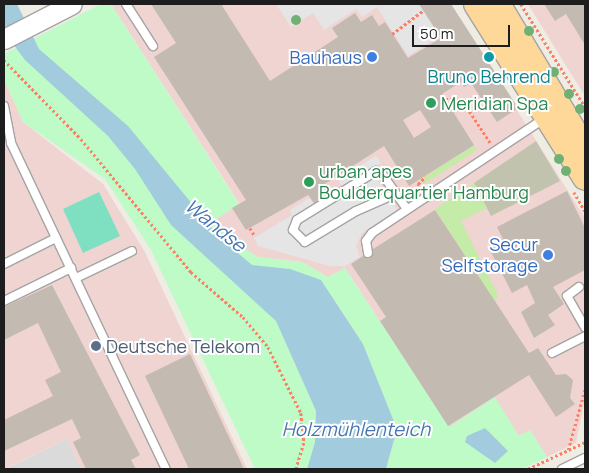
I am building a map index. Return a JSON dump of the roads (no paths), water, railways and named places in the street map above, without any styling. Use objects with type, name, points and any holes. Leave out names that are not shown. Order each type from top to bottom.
[{"type":"main road","points":[[497,9],[585,178]]},
{"type":"main road","points":[[553,114],[585,149]]},
{"type":"street","points":[[4,39],[72,4]]},
{"type":"lane","points":[[126,4],[153,46]]},
{"type":"lane","points":[[4,106],[11,143],[166,469]]},
{"type":"lane","points":[[368,253],[369,235],[553,114]]},
{"type":"lane","points":[[395,194],[356,211],[306,242],[293,230],[297,220],[373,172],[382,174],[407,209]]},
{"type":"lane","points":[[4,264],[56,238]]},
{"type":"lane","points":[[76,278],[132,251]]},
{"type":"lane","points":[[4,301],[71,268]]},
{"type":"lane","points":[[579,287],[567,296],[585,327]]},
{"type":"lane","points":[[552,353],[585,336]]},
{"type":"lane","points":[[562,469],[585,458]]},
{"type":"water","name":"Holzmühlenteich","points":[[4,4],[17,4],[39,49],[128,126],[221,239],[252,265],[290,269],[321,280],[363,344],[397,429],[386,469],[307,469],[315,442],[316,411],[276,321],[171,225],[135,169],[108,136],[25,60],[4,32]]},
{"type":"water","points":[[485,428],[508,451],[495,463],[465,442],[467,436]]},
{"type":"place","name":"Bauhaus","points":[[372,57]]},
{"type":"place","name":"Bruno Behrend","points":[[489,57]]},
{"type":"place","name":"Meridian Spa","points":[[431,103]]},
{"type":"place","name":"urban apes Boulderquartier Hamburg","points":[[309,182]]},
{"type":"place","name":"Secur Selfstorage","points":[[548,255]]},
{"type":"place","name":"Deutsche Telekom","points":[[96,346]]},
{"type":"water label","name":"Wandse","points":[[215,226]]}]
